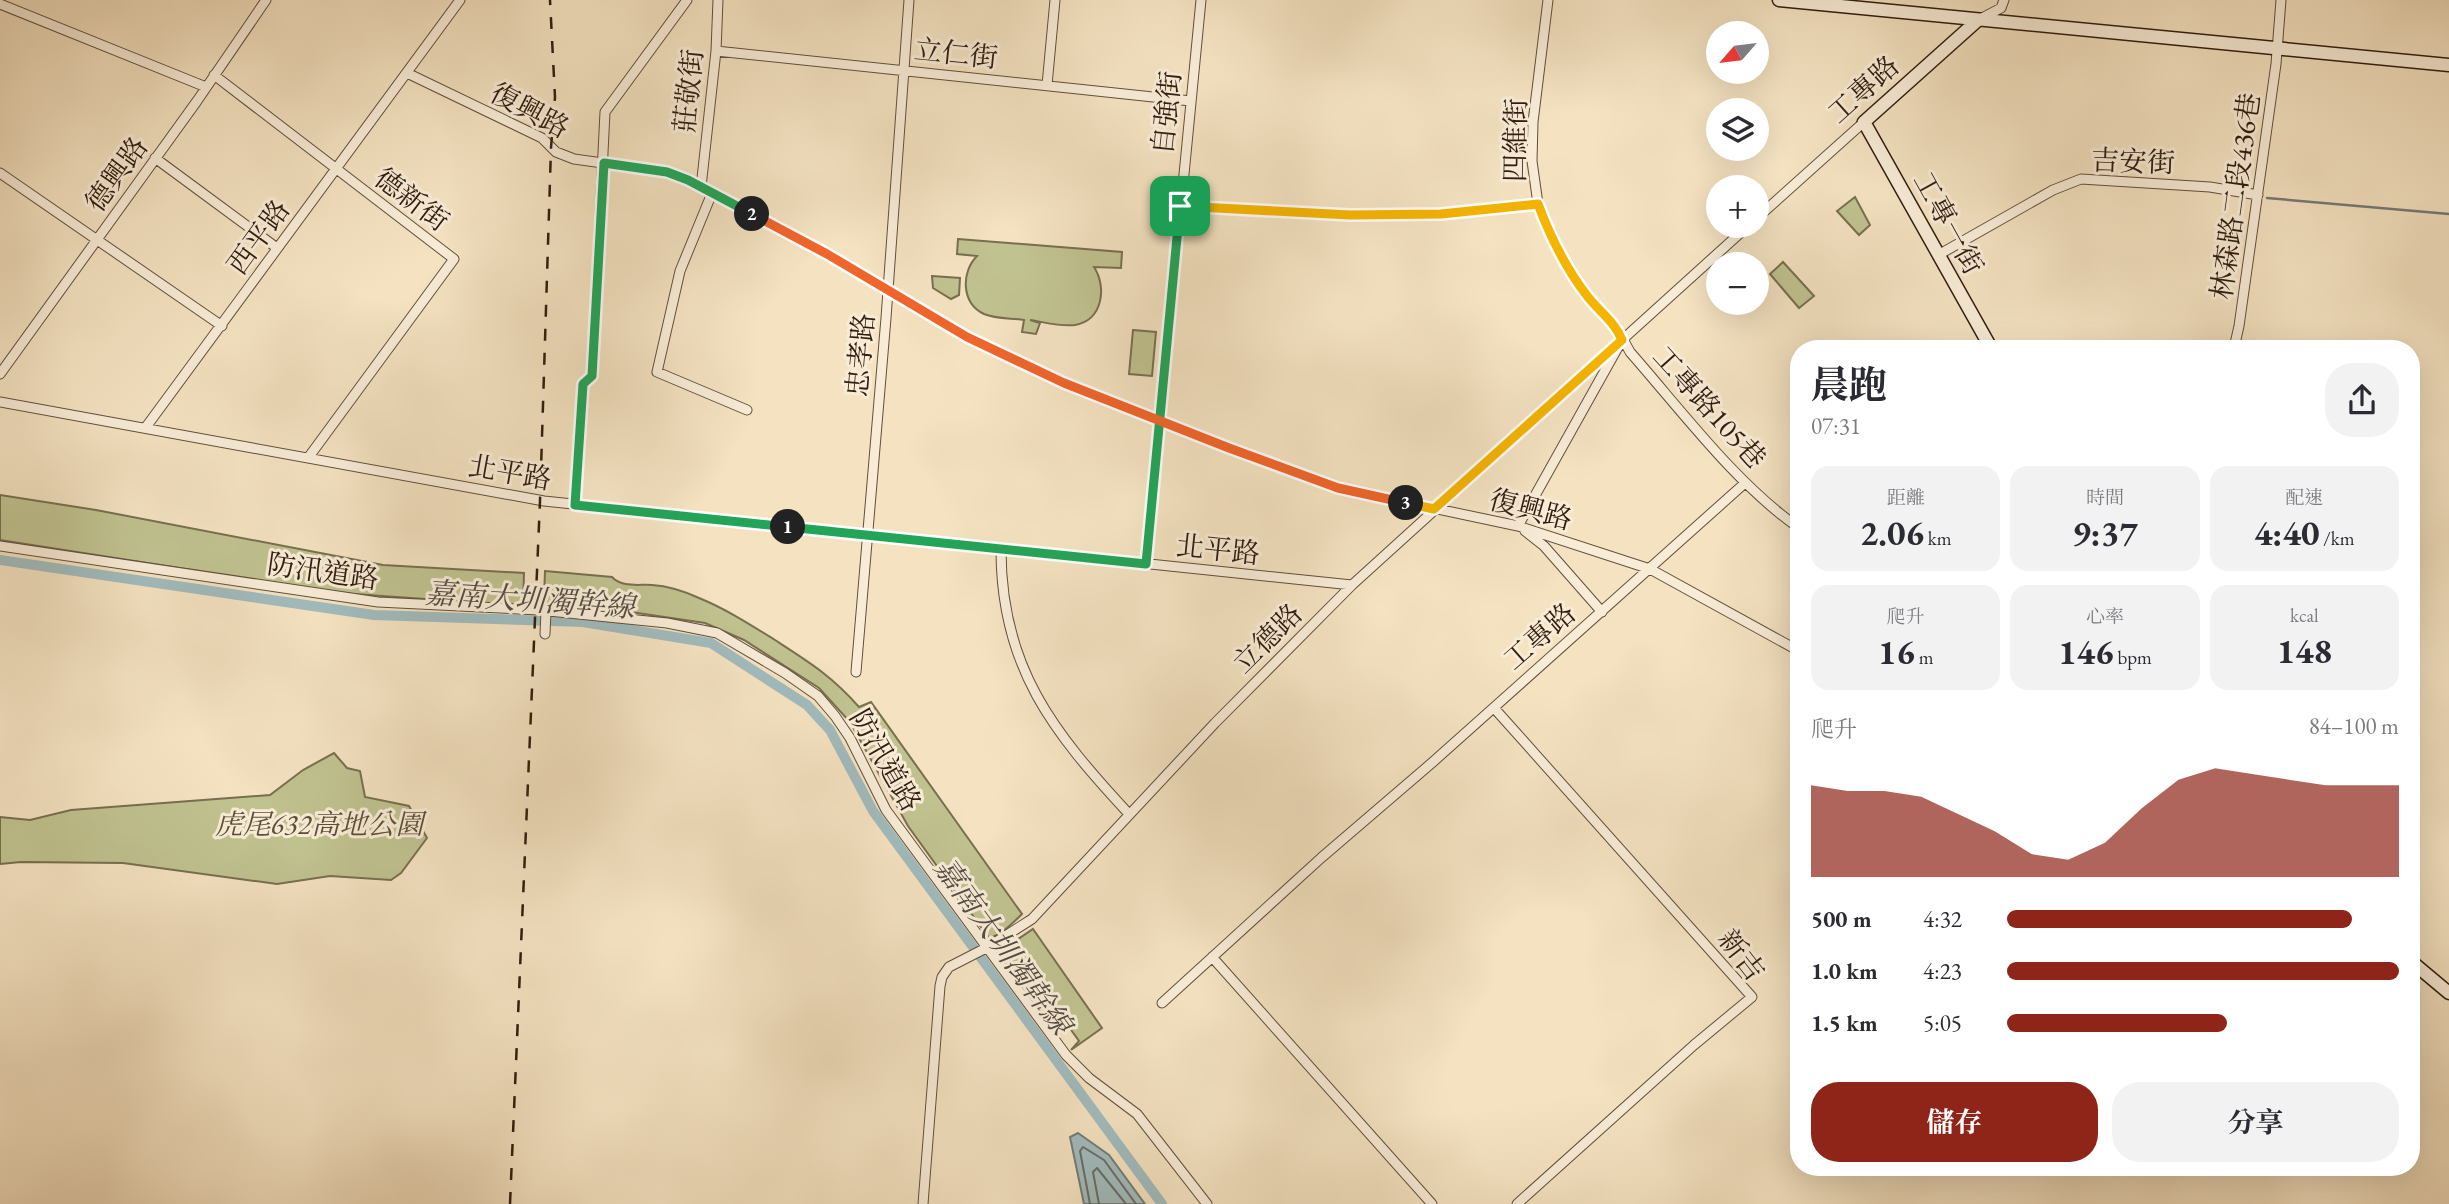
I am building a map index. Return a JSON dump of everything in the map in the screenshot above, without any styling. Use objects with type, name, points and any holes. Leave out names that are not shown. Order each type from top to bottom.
[{"type":"main road","points":[[1779,0],[2449,65]]},
{"type":"main road","name":"工專路","points":[[1864,122],[1978,20]]},
{"type":"main road","name":"工專一街","points":[[1864,122],[1987,340]]},
{"type":"main road","points":[[2420,969],[2449,993]]},
{"type":"street","name":"德興路","points":[[0,374],[267,0]]},
{"type":"street","points":[[407,73],[460,0]]},
{"type":"street","points":[[575,505],[583,384],[592,376],[605,112],[687,0]]},
{"type":"street","name":"莊敬街","points":[[701,187],[716,51],[718,0]]},
{"type":"street","name":"忠孝路","points":[[856,672],[909,0]]},
{"type":"street","points":[[1047,85],[1055,0]]},
{"type":"street","name":"自強街","points":[[1146,564],[1201,0]]},
{"type":"street","name":"四維街","points":[[1549,0],[1532,122],[1532,161],[1538,204],[1566,265],[1588,297],[1617,328],[1622,340]]},
{"type":"street","name":"工專路","points":[[1978,20],[2001,8],[2004,0]]},
{"type":"street","name":"林森路二段436巷","points":[[2236,340],[2258,195],[2281,0]]},
{"type":"street","points":[[0,4],[206,87]]},
{"type":"street","name":"立仁街","points":[[716,51],[1191,100]]},
{"type":"street","name":"復興路","points":[[407,73],[542,138],[556,152],[574,159],[667,172],[688,180],[827,254],[967,337],[1064,383],[1338,488],[1518,526],[1650,569],[1790,646]]},
{"type":"street","name":"西平路","points":[[146,427],[407,73]]},
{"type":"street","name":"德新街","points":[[214,75],[454,260],[308,458]]},
{"type":"street","name":"工專路","points":[[1769,207],[1864,122]]},
{"type":"street","points":[[155,158],[277,248]]},
{"type":"street","points":[[0,173],[222,326]]},
{"type":"street","name":"吉安街","points":[[1940,254],[2053,190],[2081,179],[2210,187],[2258,195]]},
{"type":"street","points":[[712,193],[680,271],[657,372],[747,410]]},
{"type":"street","points":[[1180,206],[1350,215],[1441,214],[1538,204]]},
{"type":"street","points":[[1518,526],[1622,340],[1735,238]]},
{"type":"street","name":"工專路105巷","points":[[1622,340],[1745,483],[1771,509],[1790,522]]},
{"type":"street","name":"立德路","points":[[923,1204],[940,986],[948,967],[986,948],[1032,919],[1215,723],[1352,585],[1622,340]]},
{"type":"street","name":"北平路","points":[[0,402],[544,502],[1352,585]]},
{"type":"street","points":[[1602,612],[1745,483]]},
{"type":"street","name":"工專路","points":[[1162,1003],[1321,858],[1602,612],[1544,546],[1518,526]]},
{"type":"street","name":"防汛道路","points":[[0,546],[378,602],[546,611],[667,623],[717,633],[786,673],[818,696],[850,738],[886,810],[1066,1055],[1089,1078],[1137,1114],[1207,1204]]},
{"type":"street","points":[[1001,550],[1004,607],[1010,633],[1027,679],[1052,724],[1129,814]]},
{"type":"street","points":[[545,634],[546,611]]},
{"type":"street","name":"新吉","points":[[1494,708],[1752,997],[1694,1045],[1517,1204]]},
{"type":"street","points":[[1212,957],[1432,1204]]},
{"type":"green space","points":[[1855,197],[1870,225],[1859,235],[1837,211]]},
{"type":"green space","points":[[958,239],[1122,252],[1121,268],[1094,267],[1101,293],[1097,310],[1092,317],[1075,325],[1030,320],[1040,323],[1036,334],[1022,332],[1024,320],[989,316],[971,303],[967,295],[966,278],[977,256],[957,254]]},
{"type":"green space","points":[[1783,262],[1814,296],[1799,308],[1770,274]]},
{"type":"green space","points":[[932,276],[960,278],[959,295],[951,299],[933,288]]},
{"type":"green space","points":[[1133,330],[1156,332],[1152,376],[1129,374]]},
{"type":"green space","points":[[0,495],[96,510],[383,565],[524,573],[523,606],[340,593],[0,540]]},
{"type":"green space","points":[[545,571],[612,577],[626,584],[664,587],[694,596],[719,607],[799,655],[830,678],[859,707],[871,702],[1022,914],[1011,925],[989,938],[908,826],[850,722],[819,688],[744,640],[705,623],[590,606],[548,603],[544,598]]},
{"type":"green space","name":"虎尾632高地公園","points":[[334,753],[347,768],[360,771],[365,797],[409,806],[427,838],[401,873],[391,880],[330,876],[277,884],[123,863],[0,864],[0,817],[30,820],[71,810],[270,795],[303,770]]},
{"type":"green space","points":[[1033,929],[1102,1028],[1071,1050],[1079,1041],[1051,1002],[1039,1008],[999,952]]},
{"type":"water","points":[[1078,1133],[1109,1155],[1145,1204],[1084,1204],[1070,1137]]},
{"type":"waterway","points":[[2267,198],[2449,214]]},
{"type":"waterway","name":"嘉南大圳濁幹線","points":[[0,560],[374,615],[583,622],[711,643],[807,705],[830,730],[873,811],[1162,1204]]},
{"type":"railway","points":[[510,1204],[555,97],[550,0]]},
{"type":"route","points":[[1180,206],[1170,304],[1159,421],[1146,564],[575,505],[583,384],[592,376],[604,163],[667,172],[688,180],[827,254],[967,337],[1064,383],[1159,421],[1229,448],[1338,488],[1434,509],[1622,340],[1617,328],[1588,297],[1566,265],[1538,204],[1441,214],[1350,215],[1180,206]]}]
